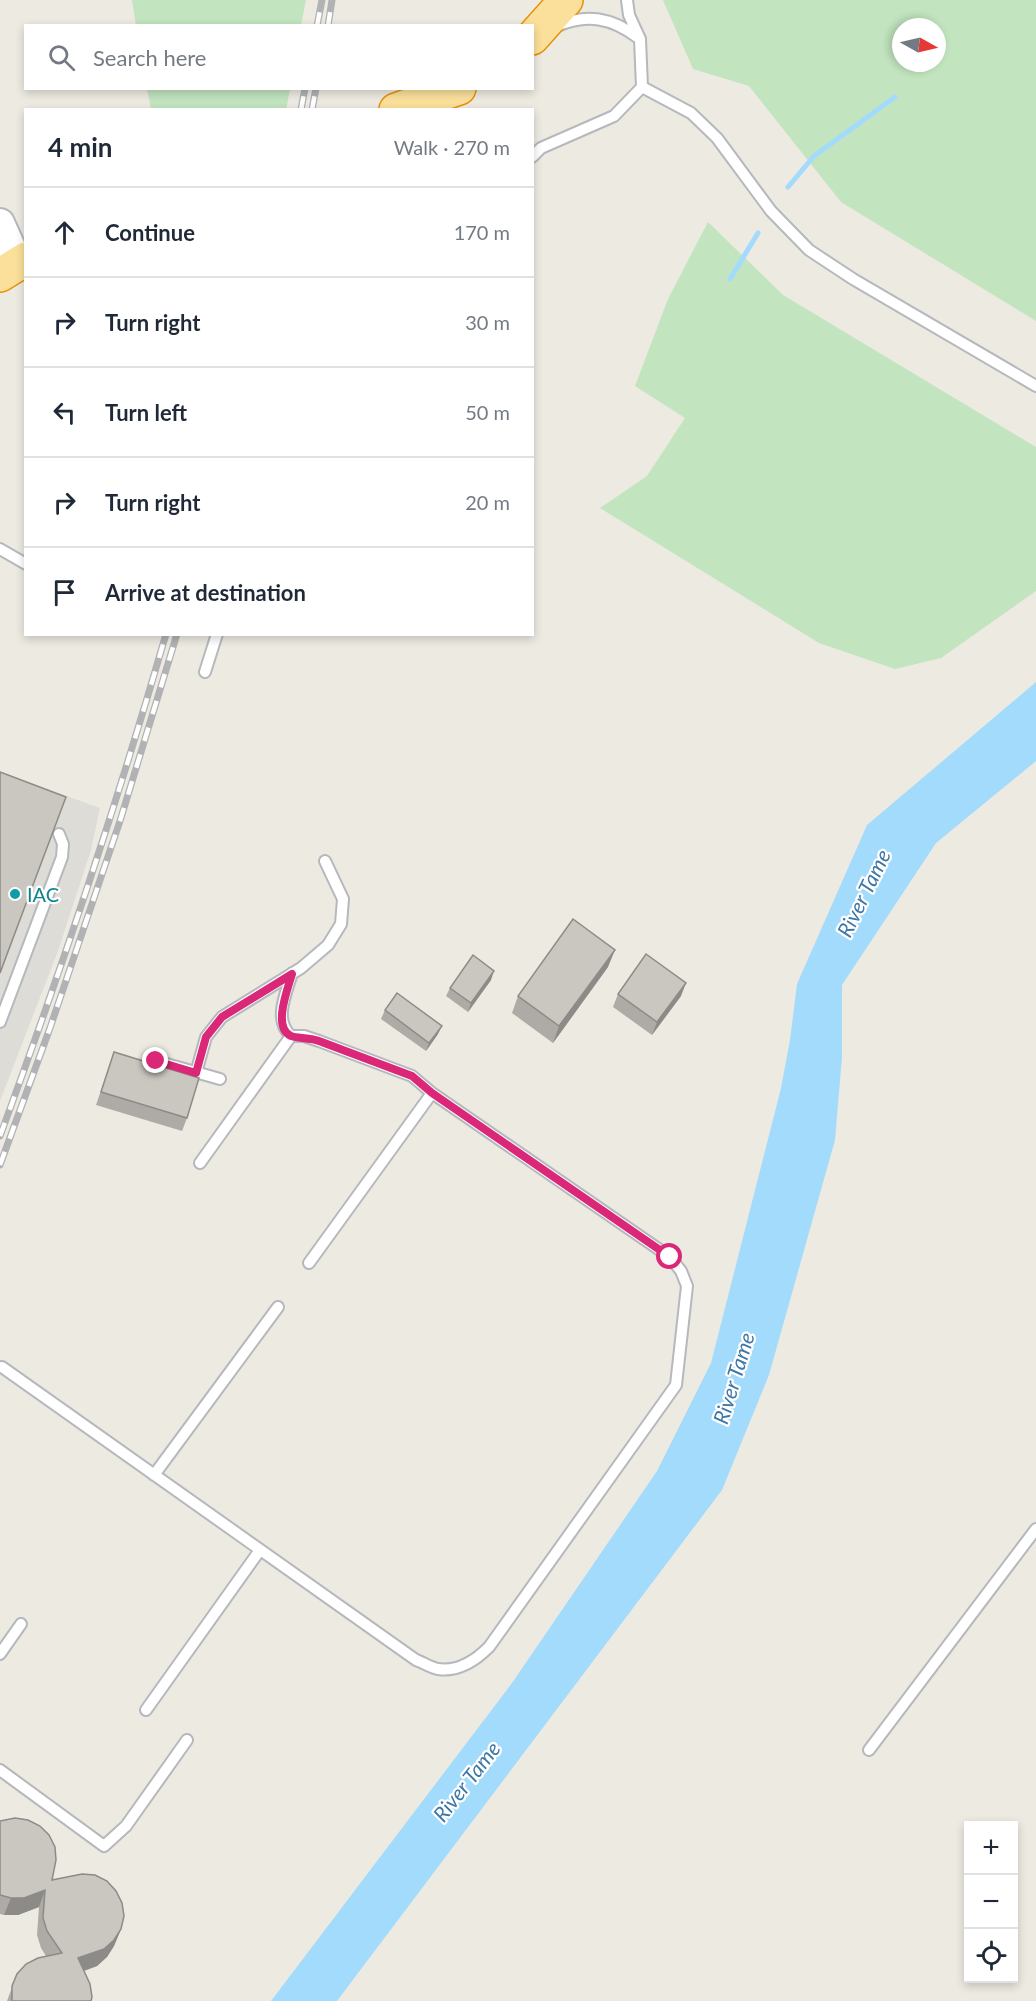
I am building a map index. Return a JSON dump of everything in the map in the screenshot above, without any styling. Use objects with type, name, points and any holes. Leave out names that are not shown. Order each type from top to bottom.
[{"type":"highway","points":[[535,36],[566,0]]},
{"type":"highway","points":[[402,108],[453,90]]},
{"type":"main road","points":[[0,223],[14,266]]},
{"type":"lane","points":[[534,155],[541,148],[614,116],[642,87],[640,39],[629,15],[627,0]]},
{"type":"lane","points":[[535,36],[570,20],[604,20],[621,25],[640,39]]},
{"type":"lane","points":[[642,87],[691,113],[717,138],[771,212],[810,250],[853,279],[1036,386]]},
{"type":"lane","points":[[0,549],[24,563]]},
{"type":"lane","points":[[206,672],[216,636]]},
{"type":"lane","points":[[0,1022],[62,857],[63,844],[59,834]]},
{"type":"lane","points":[[196,1073],[206,1037],[222,1017],[292,974],[328,945],[341,924],[343,899],[325,861]]},
{"type":"lane","points":[[2,1367],[416,1660],[438,1669],[452,1668],[474,1662],[489,1647],[676,1385],[687,1286],[681,1271],[670,1257],[432,1093],[412,1076],[304,1036],[291,1036],[284,1030],[280,1018],[292,974]]},
{"type":"lane","points":[[200,1163],[291,1036]]},
{"type":"lane","points":[[156,1061],[220,1079]]},
{"type":"lane","points":[[309,1263],[432,1093]]},
{"type":"lane","points":[[154,1475],[278,1307]]},
{"type":"lane","points":[[869,1750],[1036,1529]]},
{"type":"lane","points":[[146,1710],[260,1550]]},
{"type":"lane","points":[[0,1654],[21,1624]]},
{"type":"lane","points":[[0,1770],[104,1846],[126,1826],[187,1740]]},
{"type":"shaded area","points":[[0,772],[100,808],[91,850],[58,951],[0,1101]]},
{"type":"green space","points":[[132,0],[306,0],[301,24],[136,24]]},
{"type":"green space","points":[[663,0],[1036,0],[1036,321],[841,202],[749,86],[693,69]]},
{"type":"green space","points":[[147,90],[290,90],[286,108],[151,108]]},
{"type":"green space","points":[[708,222],[783,295],[1036,447],[1036,591],[941,658],[895,669],[819,643],[600,508],[647,476],[685,418],[635,386],[668,299]]},
{"type":"water","name":"River Tame","points":[[1036,682],[1036,761],[936,843],[842,985],[842,1057],[835,1140],[769,1375],[722,1490],[337,2001],[271,2001],[512,1683],[657,1471],[711,1363],[781,1088],[797,984],[867,825]]},
{"type":"building","name":"IAC","points":[[0,772],[66,797],[0,973]]},
{"type":"building","points":[[573,919],[615,950],[559,1026],[518,996]]},
{"type":"building","points":[[646,954],[686,983],[657,1022],[618,994]]},
{"type":"building","points":[[473,955],[494,971],[471,1003],[450,988]]},
{"type":"building","points":[[397,993],[442,1026],[429,1043],[385,1010]]},
{"type":"building","points":[[114,1052],[199,1078],[187,1118],[101,1092]]},
{"type":"building","points":[[15,1818],[28,1820],[40,1826],[49,1835],[55,1847],[56,1860],[52,1880],[82,1874],[95,1875],[107,1881],[116,1891],[122,1903],[124,1916],[121,1929],[114,1940],[104,1949],[78,1958],[90,1984],[91,2001],[12,2001],[12,1986],[17,1974],[26,1964],[38,1958],[62,1953],[47,1931],[43,1918],[45,1890],[24,1898],[0,1895],[0,1821]]},
{"type":"waterway","points":[[788,187],[814,156],[895,97]]},
{"type":"waterway","points":[[730,279],[758,233]]},
{"type":"railway","points":[[317,24],[322,0]]},
{"type":"railway","points":[[328,24],[332,0]]},
{"type":"railway","points":[[301,108],[305,90]]},
{"type":"railway","points":[[312,108],[316,90]]},
{"type":"railway","points":[[0,1136],[88,887],[165,636]]},
{"type":"railway","points":[[0,1165],[50,1028],[120,821],[176,636]]},
{"type":"place","name":"IAC","points":[[15,894]]},
{"type":"route","points":[[156,1061],[196,1073],[206,1037],[222,1017],[292,974],[280,1018],[284,1030],[291,1036],[304,1036],[412,1076],[432,1093],[670,1257]]}]
